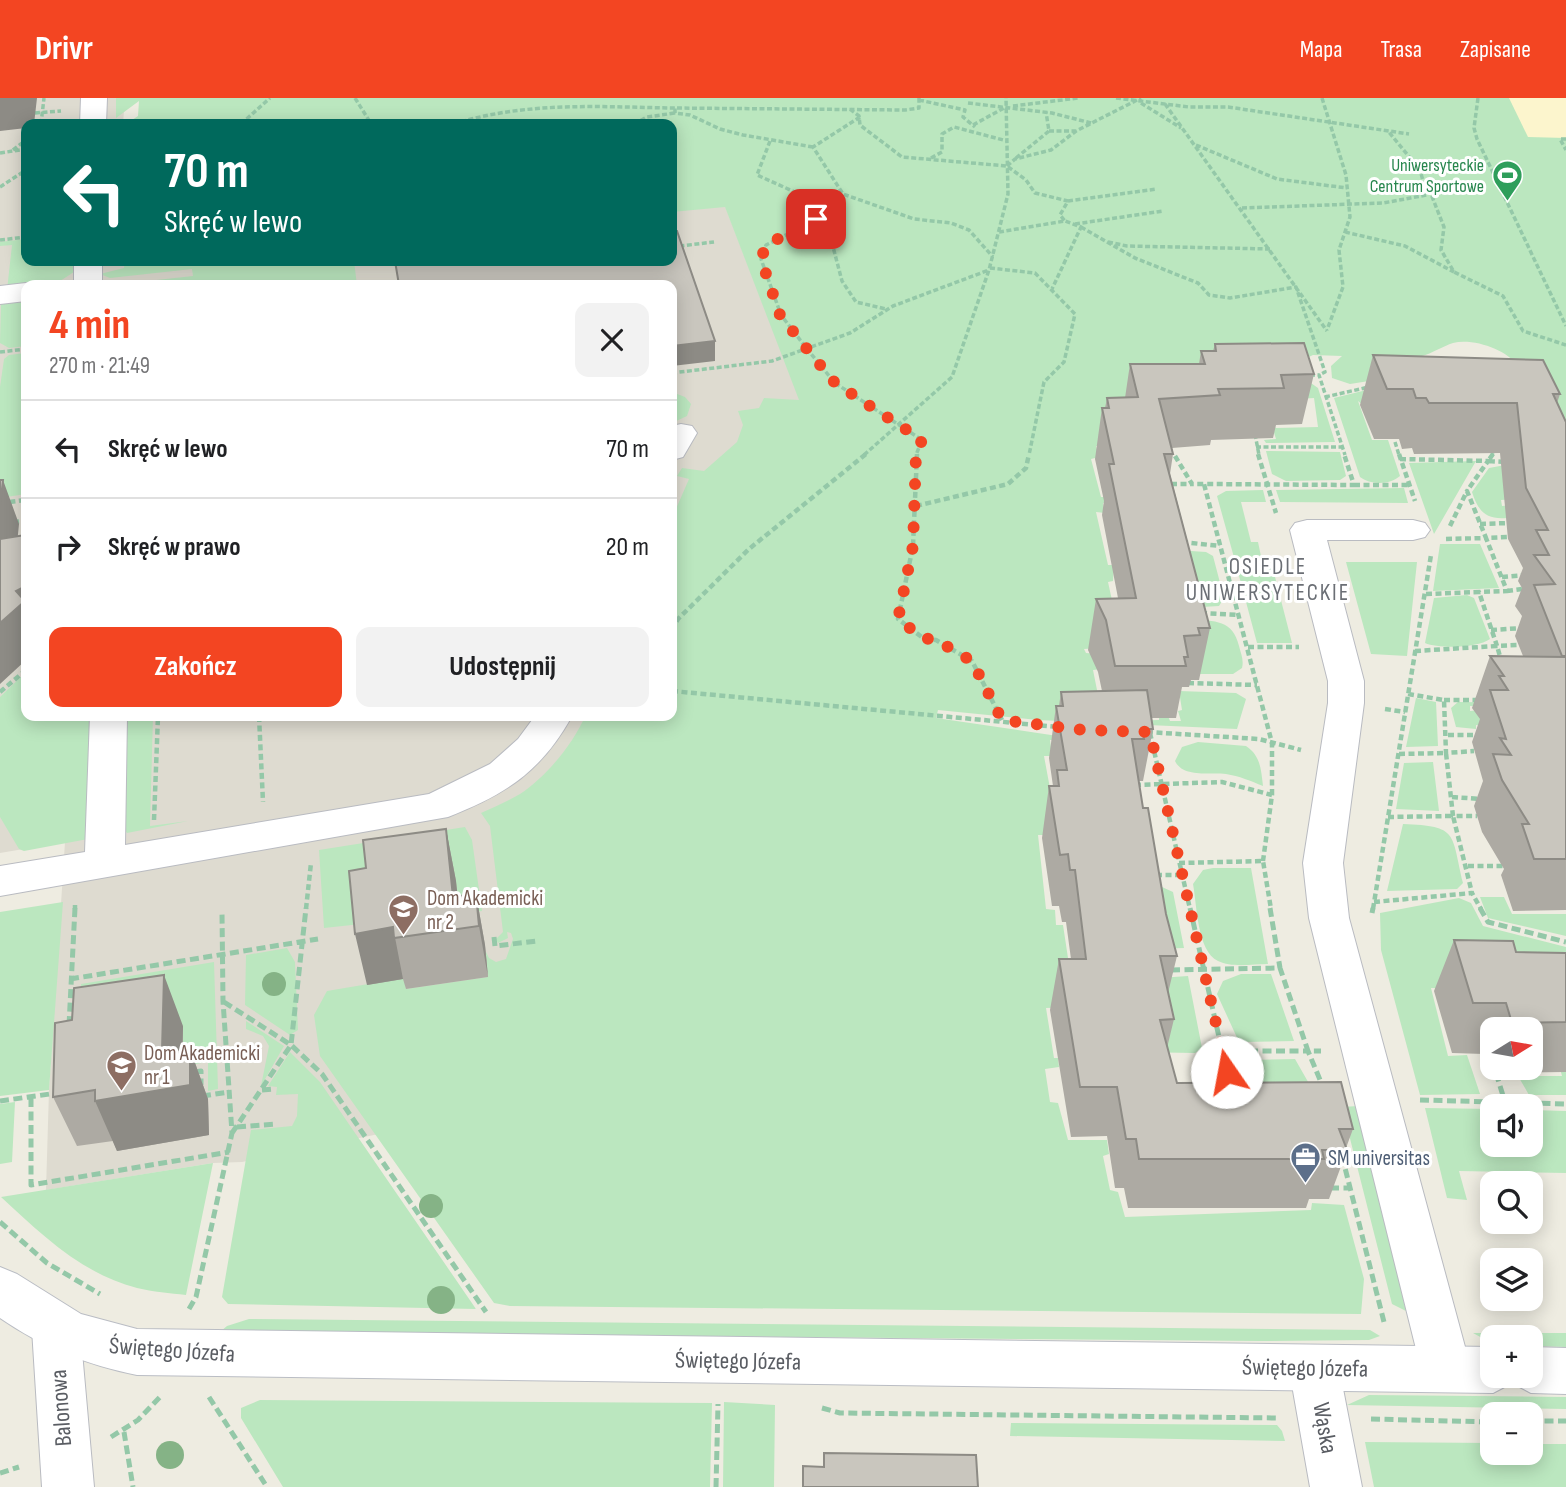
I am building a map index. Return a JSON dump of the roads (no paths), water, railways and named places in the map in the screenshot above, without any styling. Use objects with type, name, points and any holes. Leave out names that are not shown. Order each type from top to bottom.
[{"type":"street","points":[[93,119],[94,98]]},
{"type":"street","points":[[0,295],[21,293]]},
{"type":"street","points":[[1421,528],[1307,530],[1346,681],[1346,703],[1323,863],[1329,919],[1364,1052],[1469,1369]]},
{"type":"street","points":[[105,863],[108,721]]},
{"type":"street","points":[[0,881],[434,807],[490,783],[519,764],[544,736],[551,721]]},
{"type":"street","name":"Świętego Józefa","points":[[0,1289],[56,1329],[105,1347],[177,1354],[1469,1369]]},
{"type":"street","name":"Balonowa","points":[[56,1329],[68,1487]]},
{"type":"street","name":"Wąska","points":[[1314,1368],[1336,1487]]},
{"type":"street","points":[[1543,1370],[1566,1371]]},
{"type":"place","name":"Uniwersyteckie Centrum Sportowe","points":[[1507,202]]},
{"type":"place","name":"Dom Akademicki nr 2","points":[[404,937]]},
{"type":"place","name":"Dom Akademicki nr 1","points":[[121,1092]]},
{"type":"place","name":"SM universitas","points":[[1305,1185]]},
{"type":"district","name":"OSIEDLE UNIWERSYTECKIE","points":[[1268,580]]}]
